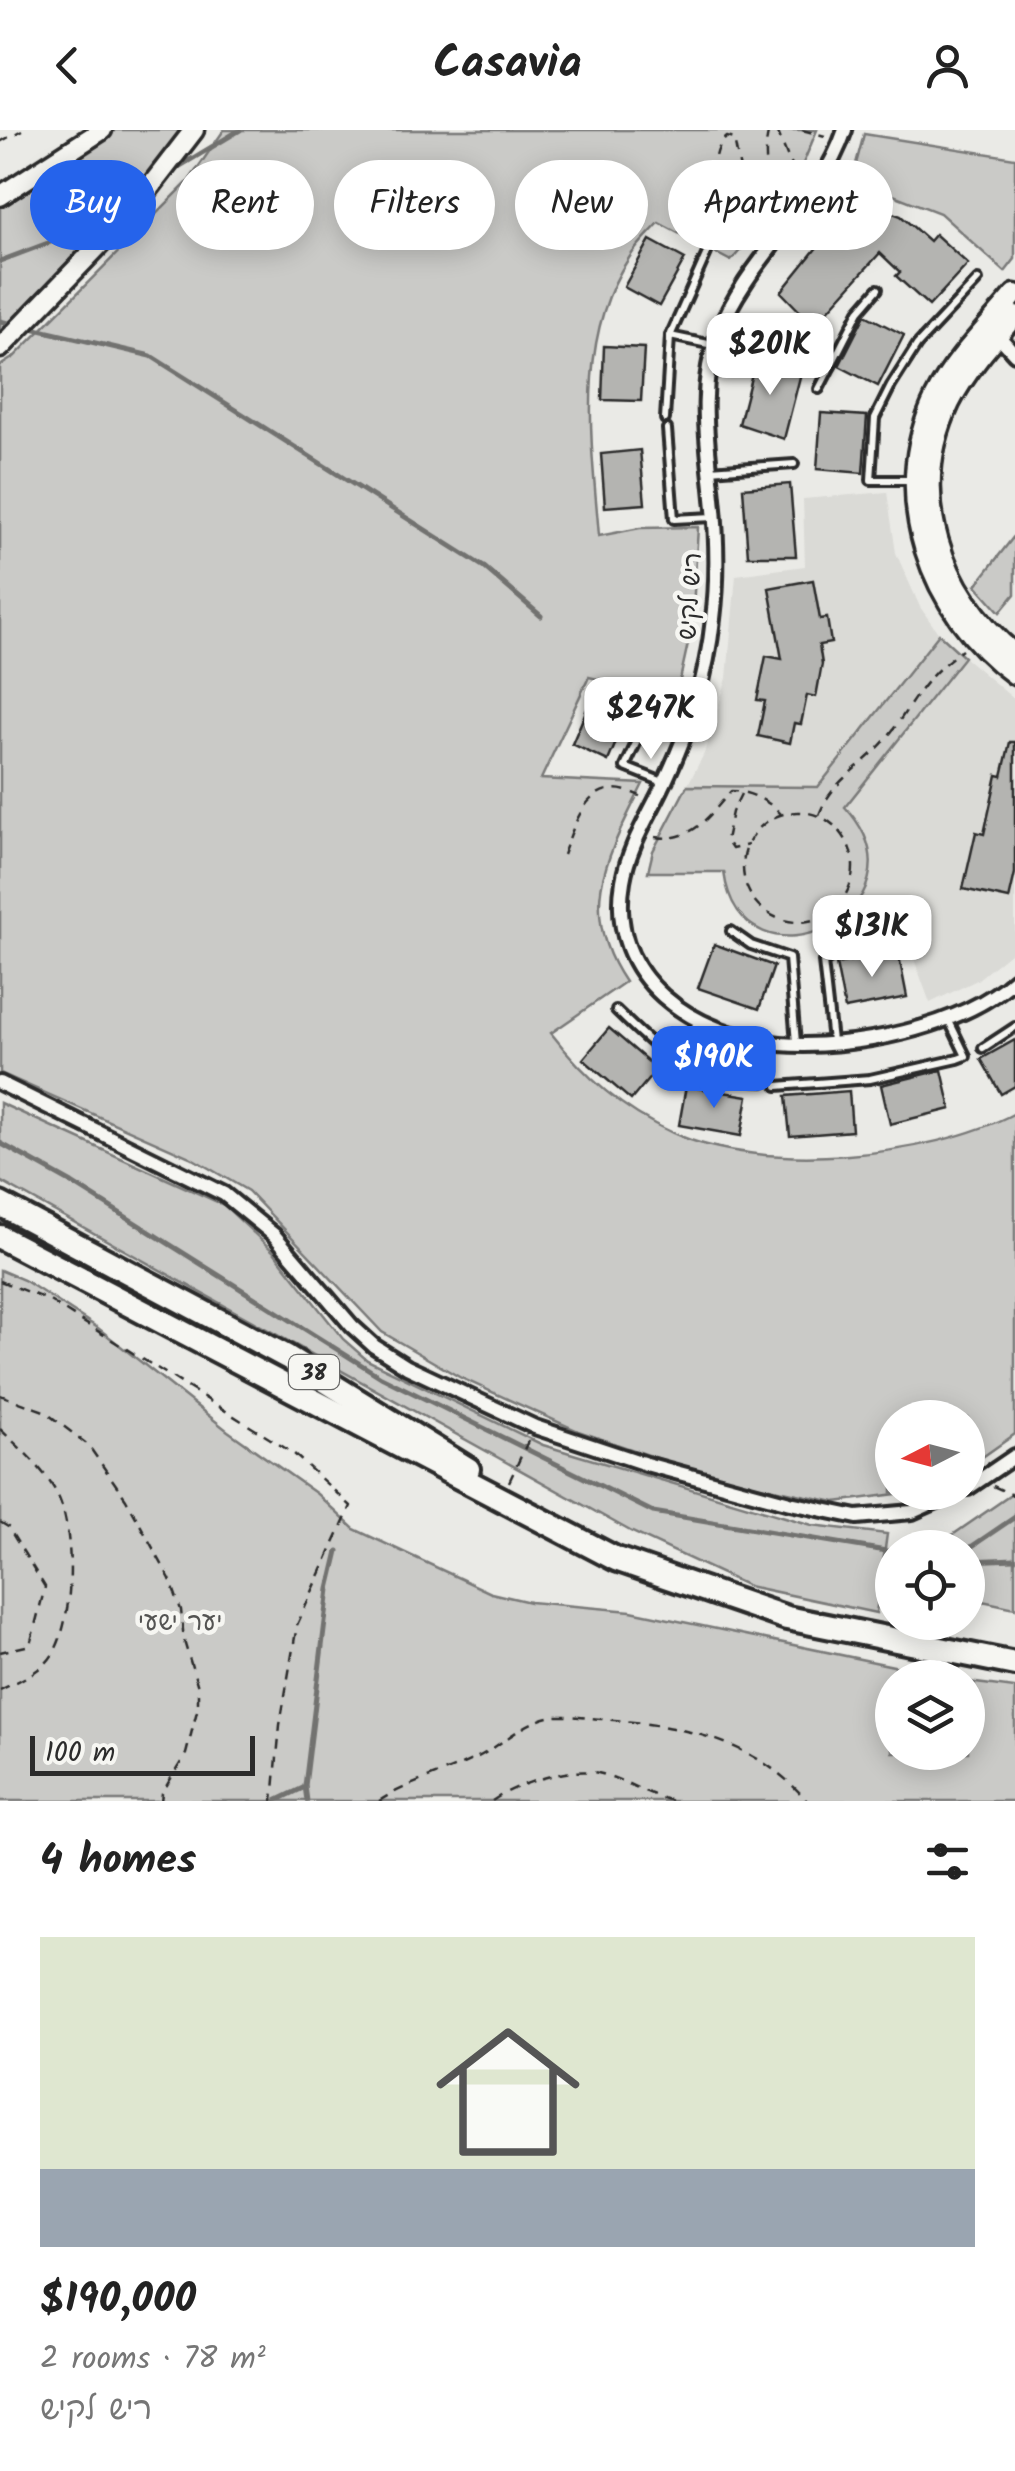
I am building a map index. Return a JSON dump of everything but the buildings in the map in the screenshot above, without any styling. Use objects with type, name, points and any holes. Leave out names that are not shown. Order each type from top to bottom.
[{"type":"highway","name":"38","points":[[0,1204],[352,1394],[616,1560]]},
{"type":"highway","name":"38","points":[[0,1237],[616,1560],[787,1618],[878,1640],[1015,1664]]},
{"type":"street","points":[[0,196],[102,130]]},
{"type":"street","points":[[0,348],[130,213],[194,130]]},
{"type":"street","name":"ריש לקיש","points":[[831,160],[843,135]]},
{"type":"street","name":"ריש לקיש","points":[[771,250],[728,313],[714,345],[705,406],[716,600],[705,674],[690,728],[639,835],[622,882],[626,934],[642,972],[675,1009],[738,1038],[796,1044],[912,1031],[969,1010],[1015,979]]},
{"type":"street","points":[[1011,643],[978,618],[948,570],[930,502],[934,448],[950,404],[1015,294]]},
{"type":"street","points":[[1015,316],[994,330],[937,394],[921,434],[914,480],[918,528],[932,571],[953,611],[976,640],[1015,675]]},
{"type":"street","points":[[994,330],[1015,354]]},
{"type":"street","points":[[0,1082],[224,1194],[274,1235],[374,1346],[407,1366],[535,1427],[663,1469],[790,1503],[857,1517],[916,1510]]},
{"type":"street","points":[[985,1479],[1015,1456]]},
{"type":"lane","points":[[665,419],[670,336],[707,254]]},
{"type":"lane","points":[[914,480],[872,480],[876,418],[908,357],[978,280]]},
{"type":"lane","points":[[820,390],[859,311],[878,290]]},
{"type":"lane","points":[[728,313],[831,366]]},
{"type":"lane","points":[[670,336],[714,345]]},
{"type":"lane","points":[[666,429],[674,519],[714,517]]},
{"type":"lane","points":[[710,470],[794,464]]},
{"type":"lane","points":[[656,700],[625,767],[665,782]]},
{"type":"lane","points":[[731,930],[751,945],[789,958],[796,1044]]},
{"type":"lane","points":[[832,1041],[823,962],[856,946],[870,932]]},
{"type":"lane","points":[[616,1010],[653,1047],[679,1064],[716,1076],[763,1082]]},
{"type":"lane","points":[[776,1086],[870,1079],[966,1056],[948,1019]]},
{"type":"lane","points":[[679,1064],[697,1022]]},
{"type":"lane","points":[[983,1048],[1015,1027]]},
{"type":"path","points":[[0,142],[22,130]]},
{"type":"path","points":[[763,160],[769,130]]},
{"type":"path","points":[[777,130],[789,160]]},
{"type":"path","points":[[802,130],[843,135]]},
{"type":"path","points":[[716,160],[720,144],[727,137],[734,139],[740,160]]},
{"type":"path","points":[[819,817],[828,794],[884,741],[924,680],[976,640]]},
{"type":"path","points":[[563,855],[582,806],[598,794],[628,790],[655,803]]},
{"type":"path","points":[[639,835],[666,839],[688,834],[705,821],[730,791],[742,791],[774,806],[782,815]]},
{"type":"path","points":[[742,791],[726,840],[732,849],[749,844]]},
{"type":"path","points":[[796,812],[819,817],[844,836],[853,863],[852,877],[842,902],[820,918],[808,922],[781,920],[758,905],[750,894],[744,868],[749,844],[759,830],[782,815],[796,812]]},
{"type":"path","points":[[0,1281],[48,1300],[293,1453],[350,1506],[297,1624],[280,1725],[273,1801]]},
{"type":"path","points":[[0,1396],[44,1411],[88,1445],[126,1499],[170,1579],[198,1688],[186,1754],[161,1801]]},
{"type":"path","points":[[504,1492],[535,1427]]},
{"type":"path","points":[[0,1429],[40,1467],[59,1497],[70,1569],[58,1645],[48,1662],[0,1690]]},
{"type":"path","points":[[985,1482],[1015,1496]]},
{"type":"path","points":[[0,1522],[8,1527],[46,1587],[30,1645],[0,1652]]},
{"type":"path","points":[[378,1801],[399,1788],[475,1759],[524,1725],[553,1716],[679,1726],[752,1753],[786,1775],[807,1801]]},
{"type":"path","points":[[492,1801],[506,1791],[541,1778],[596,1772],[673,1801]]},
{"type":"shaded area","points":[[887,492],[896,553],[920,607],[939,634],[817,788],[687,786],[704,754],[727,678],[736,575],[805,566],[803,499]]},
{"type":"shaded area","points":[[964,657],[1015,700],[1015,949],[977,980],[930,1003],[911,951],[853,908],[863,895],[870,864],[868,847],[845,808]]},
{"type":"green space","points":[[115,130],[183,130],[156,163],[76,160]]},
{"type":"green space","points":[[224,130],[817,130],[804,160],[668,160],[668,228],[659,223],[648,235],[648,160],[515,160],[515,250],[635,250],[612,289],[594,357],[591,430],[599,536],[640,528],[698,527],[692,625],[676,698],[589,677],[541,779],[643,784],[602,882],[602,930],[625,982],[551,1033],[591,1078],[637,1114],[710,1146],[752,1154],[798,1157],[893,1150],[938,1141],[1015,1113],[1015,1434],[985,1455],[985,1400],[875,1400],[875,1497],[835,1502],[704,1474],[578,1431],[461,1378],[382,1332],[248,1191],[190,1157],[0,1073],[0,366],[14,357],[120,250],[156,250],[156,214],[176,194],[176,250],[314,250],[314,160],[203,160]]},
{"type":"green space","points":[[864,134],[1015,158],[1015,259],[1005,272],[940,213],[893,195],[893,160],[857,160]]},
{"type":"green space","points":[[30,187],[30,250],[84,250],[0,333],[0,204]]},
{"type":"green space","points":[[710,250],[740,250],[731,261]]},
{"type":"green space","points":[[1015,535],[1015,594],[1000,612],[976,585]]},
{"type":"green space","points":[[939,634],[964,657],[845,807],[868,845],[869,879],[853,907],[826,927],[795,936],[763,932],[738,911],[724,872],[648,872],[653,851],[687,786],[818,787]]},
{"type":"green space","points":[[0,1103],[224,1205],[274,1252],[343,1339],[367,1360],[543,1445],[812,1525],[875,1533],[875,1613],[748,1586],[632,1532],[0,1181]]},
{"type":"green space","name":"יער ישעי","points":[[0,1270],[24,1280],[98,1328],[228,1431],[317,1494],[354,1529],[491,1593],[530,1602],[631,1611],[875,1662],[875,1770],[985,1770],[985,1684],[1015,1688],[1015,1801],[0,1801]]},
{"type":"green space","points":[[1015,1492],[1015,1608],[985,1602],[985,1530],[960,1530]]},
{"type":"waterway","points":[[170,172],[240,130]]},
{"type":"waterway","points":[[0,261],[30,250]]},
{"type":"waterway","points":[[0,321],[16,325]]},
{"type":"waterway","points":[[27,327],[151,356],[484,567],[541,616]]},
{"type":"waterway","points":[[0,1143],[72,1183],[381,1377],[653,1512],[875,1549]]},
{"type":"waterway","points":[[985,1537],[1015,1517]]},
{"type":"waterway","points":[[307,1801],[305,1786],[329,1589],[338,1551]]},
{"type":"waterway","points":[[985,1560],[1015,1559]]},
{"type":"waterway","points":[[276,1801],[305,1787]]}]
